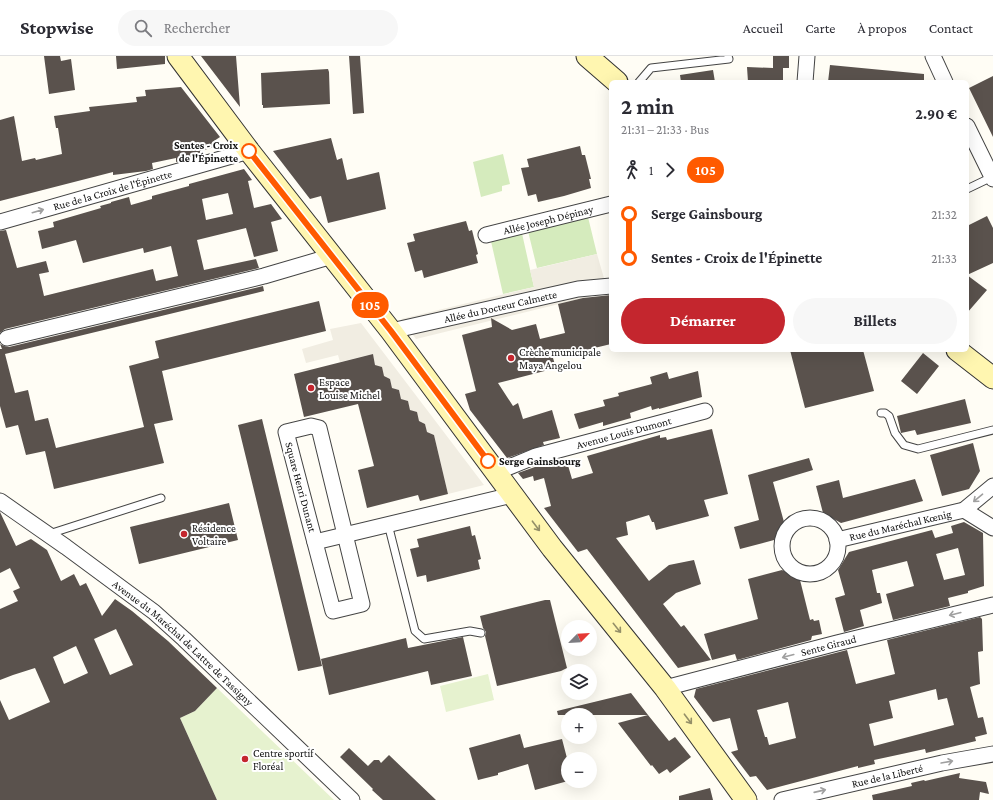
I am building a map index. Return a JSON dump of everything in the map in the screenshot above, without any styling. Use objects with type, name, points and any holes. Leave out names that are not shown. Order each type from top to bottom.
[{"type":"street","points":[[178,56],[249,151],[391,331],[552,548],[665,688],[746,800]]},
{"type":"street","points":[[587,56],[615,80]]},
{"type":"street","points":[[805,80],[807,56]]},
{"type":"street","points":[[933,56],[945,80]]},
{"type":"street","points":[[969,130],[993,178]]},
{"type":"street","name":"Rue de la Croix de l'Épinette","points":[[0,222],[249,151]]},
{"type":"street","name":"Allée Joseph Dépinay","points":[[486,235],[609,204]]},
{"type":"street","points":[[6,338],[256,278],[332,256]]},
{"type":"street","name":"Allée du Docteur Calmette","points":[[391,331],[578,289],[609,286]]},
{"type":"street","points":[[960,352],[993,378]]},
{"type":"street","name":"Avenue Louis Dumont","points":[[497,472],[536,456],[705,411]]},
{"type":"street","name":"Square Henri Dunant","points":[[311,426],[319,428],[362,604],[333,611],[315,542],[286,432],[311,426]]},
{"type":"street","name":"Rue du Maréchal Kœnig","points":[[837,540],[964,510],[993,486]]},
{"type":"street","name":"Square Henri Dunant","points":[[315,542],[512,495]]},
{"type":"street","name":"Avenue du Maréchal de Lattre de Tassigny","points":[[0,502],[78,556],[154,612],[352,800]]},
{"type":"street","name":"Rue du Maréchal Kœnig","points":[[964,510],[993,528]]},
{"type":"street","name":"Sente Giraud","points":[[665,688],[837,643],[993,605]]},
{"type":"street","name":"Rue de la Liberté","points":[[782,800],[942,763],[993,754]]},
{"type":"lane","points":[[641,80],[651,68],[728,59],[728,56]]},
{"type":"lane","points":[[969,188],[993,178]]},
{"type":"lane","points":[[880,413],[884,413],[889,416],[895,433],[904,445],[918,449],[993,430]]},
{"type":"lane","points":[[47,535],[161,498]]},
{"type":"lane","points":[[388,524],[415,631],[424,639],[470,631],[481,633]]},
{"type":"green space","points":[[503,154],[510,184],[502,186],[502,191],[481,197],[473,162]]},
{"type":"green space","points":[[587,213],[597,254],[537,268],[527,227]]},
{"type":"green space","points":[[521,229],[534,287],[503,294],[490,237]]},
{"type":"green space","points":[[488,674],[494,700],[446,712],[440,686]]},
{"type":"green space","name":"Centre sportif Floréal","points":[[217,688],[334,800],[217,800],[180,718],[195,711]]},
{"type":"shaded area","points":[[597,254],[608,292],[416,339],[401,319],[534,287],[530,270]]},
{"type":"shaded area","points":[[361,323],[484,485],[448,494],[434,435],[427,432],[425,424],[419,421],[410,410],[408,402],[401,399],[399,390],[392,388],[390,379],[384,376],[375,365],[373,354],[340,362],[338,355],[306,363],[302,349],[333,340],[330,329]]},
{"type":"building","points":[[44,56],[60,56],[61,61],[71,59],[75,90],[49,94]]},
{"type":"building","points":[[116,56],[165,56],[165,64],[117,69]]},
{"type":"building","points":[[201,56],[236,56],[240,107]]},
{"type":"building","points":[[349,56],[360,56],[364,113],[353,114]]},
{"type":"building","points":[[773,56],[789,56],[789,68],[783,68],[783,80],[748,80],[747,67],[773,68]]},
{"type":"building","points":[[830,65],[924,74],[924,80],[828,80]]},
{"type":"building","points":[[328,69],[330,104],[263,108],[261,73]]},
{"type":"building","points":[[713,70],[715,80],[681,80],[680,75]]},
{"type":"building","points":[[993,76],[993,137],[969,88]]},
{"type":"building","points":[[181,87],[220,137],[214,141],[215,147],[200,151],[200,156],[176,162],[176,158],[152,163],[153,169],[146,171],[113,175],[113,172],[0,201],[0,120],[14,116],[22,161],[35,158],[36,160],[62,154],[58,128],[56,128],[54,116],[90,111],[89,107],[137,102],[136,97],[146,96],[145,90]]},
{"type":"building","points":[[331,138],[337,160],[342,158],[347,180],[379,172],[386,209],[328,223],[321,196],[310,199],[273,151]]},
{"type":"building","points":[[580,146],[582,155],[585,155],[591,179],[589,179],[591,188],[538,202],[536,194],[528,196],[521,168],[529,167],[527,159]]},
{"type":"building","points":[[244,169],[252,180],[248,181],[254,208],[271,204],[282,219],[271,222],[278,251],[254,257],[246,228],[197,240],[204,270],[256,259],[259,268],[5,329],[0,333],[0,231],[6,230],[17,268],[46,261],[49,272],[39,274],[44,296],[153,269],[156,281],[178,276],[171,246],[144,253],[143,248],[83,263],[76,240],[42,249],[38,231],[54,227],[53,222],[101,208],[100,206],[111,202],[129,197],[131,205],[152,199],[152,196],[189,186],[189,184]],"holes":[[[228,193],[233,214],[206,220],[202,199]]]},
{"type":"building","points":[[987,216],[993,228],[993,263],[969,274],[969,225]]},
{"type":"building","points":[[466,221],[469,231],[472,230],[478,254],[476,255],[478,263],[424,278],[422,270],[415,272],[407,243],[415,241],[413,234]]},
{"type":"building","points":[[969,276],[987,290],[969,311]]},
{"type":"building","points":[[263,286],[264,291],[5,354],[15,393],[28,390],[35,421],[48,418],[56,448],[144,427],[129,366],[159,358],[155,341],[319,301],[326,331],[162,371],[173,420],[154,424],[164,463],[54,489],[45,451],[26,455],[18,425],[6,428],[0,406],[0,349],[2,349],[0,344],[9,347]]},
{"type":"building","points":[[609,295],[609,344],[553,358],[556,368],[498,383],[513,406],[518,403],[523,419],[552,410],[560,438],[543,442],[544,445],[507,458],[470,410],[465,394],[476,391],[462,335],[492,327],[491,318],[512,330],[536,324],[540,339],[565,333],[558,304],[583,298]]},
{"type":"building","points":[[791,352],[864,352],[874,391],[805,408]]},
{"type":"building","points":[[923,353],[939,366],[917,394],[901,381]]},
{"type":"building","points":[[373,354],[375,365],[382,367],[384,376],[390,379],[392,388],[399,390],[401,399],[408,401],[410,410],[417,412],[419,421],[425,424],[427,432],[434,435],[448,494],[420,501],[418,495],[367,508],[358,470],[374,466],[358,404],[304,417],[294,374]]},
{"type":"building","points":[[698,371],[702,397],[659,409],[652,410],[651,406],[630,413],[631,418],[603,426],[603,422],[579,429],[574,414],[605,406],[603,400],[619,396],[618,393],[652,384],[650,377],[667,372],[669,379]]},
{"type":"building","points":[[965,399],[971,423],[917,435],[915,430],[901,433],[897,416]]},
{"type":"building","points":[[262,419],[322,666],[298,671],[238,425]]},
{"type":"building","points":[[712,429],[728,494],[704,500],[709,516],[656,530],[654,522],[652,522],[649,515],[626,522],[628,535],[616,538],[649,581],[669,565],[694,560],[701,584],[676,593],[663,604],[681,627],[684,625],[711,660],[678,668],[587,549],[578,552],[544,508],[551,506],[544,478],[534,481],[533,476],[523,479],[518,473],[549,462],[551,467],[567,462],[572,479],[593,473],[587,456],[660,435],[660,438],[666,437],[667,440]]},
{"type":"building","points":[[973,443],[980,471],[969,489],[942,496],[930,455]]},
{"type":"building","points":[[809,458],[813,470],[773,482],[784,522],[774,540],[740,549],[734,527],[759,520],[748,475]]},
{"type":"building","points":[[915,479],[923,501],[841,523],[823,513],[816,486],[839,480],[843,498]]},
{"type":"building","name":"Résidence Voltaire","points":[[229,503],[238,540],[139,564],[130,527]]},
{"type":"building","points":[[0,512],[16,546],[31,539],[47,550],[61,581],[74,574],[80,586],[86,583],[102,616],[115,599],[168,641],[217,688],[195,711],[180,718],[217,800],[0,800],[0,700],[9,720],[50,702],[35,668],[0,680],[0,609],[18,601],[13,591],[20,588],[10,568],[0,573]],"holes":[[[116,629],[133,665],[110,675],[94,639]],[[76,646],[88,673],[64,684],[53,657]]]},
{"type":"building","points":[[964,522],[983,533],[984,586],[968,591],[968,593],[948,598],[950,606],[893,620],[886,594],[914,586],[907,561],[872,570],[877,593],[880,593],[882,603],[860,610],[864,626],[844,632],[835,598],[845,595],[838,570],[849,552],[932,530],[935,538],[953,533],[951,526]],"holes":[[[958,548],[965,575],[944,580],[936,554]]]},
{"type":"building","points":[[470,526],[472,536],[475,535],[481,559],[478,560],[480,569],[427,582],[426,575],[417,577],[410,549],[419,547],[417,539]]},
{"type":"building","points":[[782,570],[800,580],[810,620],[819,620],[822,634],[812,636],[811,640],[737,660],[735,654],[712,660],[704,634],[758,619],[748,579]]},
{"type":"building","points":[[550,600],[561,644],[561,656],[564,656],[566,664],[561,664],[561,671],[497,686],[485,636],[486,632],[483,628],[480,616]]},
{"type":"building","points":[[980,617],[982,619],[983,651],[978,652],[980,684],[970,687],[978,718],[983,717],[987,734],[975,737],[976,741],[926,753],[925,749],[874,760],[875,764],[858,768],[858,766],[767,790],[756,776],[750,777],[731,752],[738,750],[730,718],[713,722],[694,697],[696,689],[847,650],[856,684],[895,674],[887,640]],"holes":[[[936,689],[938,700],[947,698],[954,725],[874,746],[869,724],[893,718],[889,701]],[[788,702],[796,738],[769,745],[757,710]]]},
{"type":"building","points":[[463,637],[472,676],[431,685],[428,671],[329,695],[321,659],[406,638],[408,648]]},
{"type":"building","points":[[631,693],[648,715],[597,715],[597,708],[569,708]]},
{"type":"building","points":[[561,710],[561,715],[558,715],[557,711]]},
{"type":"building","points":[[648,715],[669,741],[675,737],[691,757],[670,773],[667,769],[659,774],[652,765],[651,766],[618,723]]},
{"type":"building","points":[[520,734],[524,748],[561,739],[561,744],[563,744],[565,752],[561,752],[561,783],[535,790],[528,764],[498,773],[498,775],[478,780],[469,748]]},
{"type":"building","points":[[349,748],[368,766],[374,760],[379,760],[381,763],[389,755],[436,800],[383,800],[340,757]]},
{"type":"building","points":[[960,773],[959,778],[986,782],[989,794],[980,792],[979,800],[873,800],[872,795],[912,786],[911,783]]},
{"type":"building","points":[[710,788],[713,800],[679,800],[679,796]]},
{"type":"bus line","name":"105","points":[[249,151],[391,331],[488,461]]},
{"type":"place","name":"Sentes - Croix de l'Épinette","points":[[249,151]]},
{"type":"place","name":"Crèche municipale Maya Angelou","points":[[511,358]]},
{"type":"place","name":"Espace Louise Michel","points":[[311,388]]},
{"type":"place","name":"Serge Gainsbourg","points":[[488,461]]},
{"type":"place","name":"Résidence Voltaire","points":[[184,534]]},
{"type":"place","name":"Centre sportif Floréal","points":[[245,759]]}]
